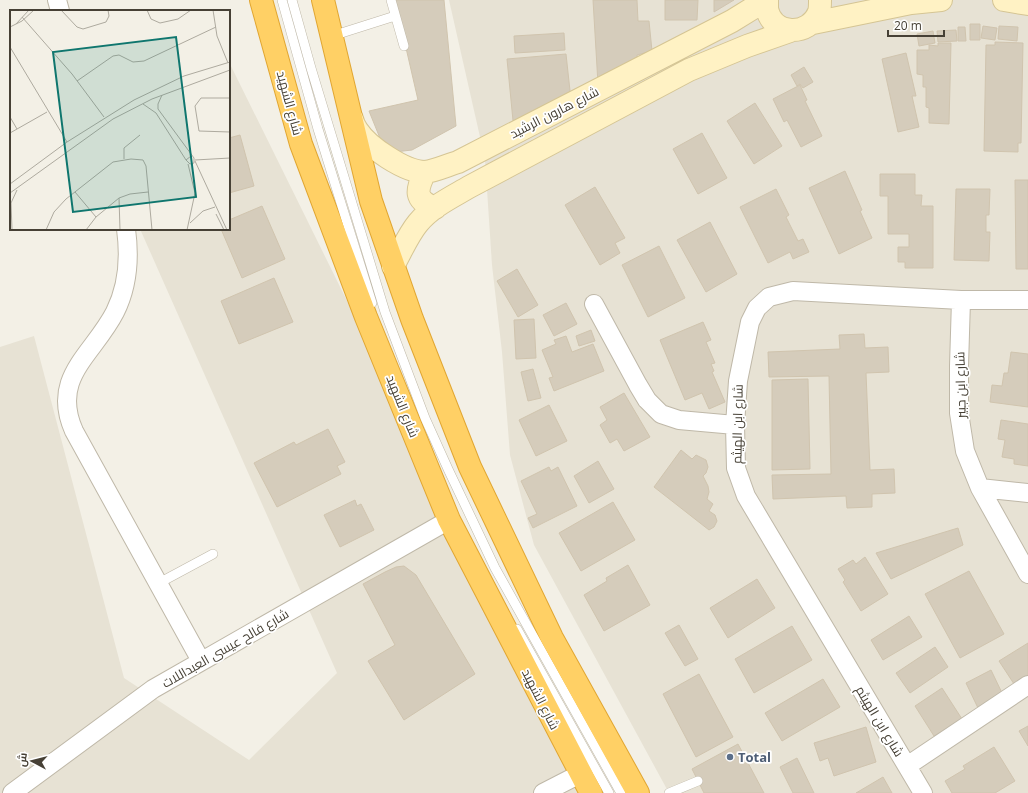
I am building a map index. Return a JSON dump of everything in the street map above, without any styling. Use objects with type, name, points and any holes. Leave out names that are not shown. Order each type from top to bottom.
[{"type":"highway","name":"شارع الشهيد","points":[[261,0],[301,144],[366,317],[449,520],[591,793]]},
{"type":"highway","points":[[323,0],[371,202],[412,319],[462,445],[491,512],[552,638],[638,793]]},
{"type":"street","points":[[57,0],[60,10]]},
{"type":"street","points":[[767,0],[767,10],[772,20],[780,27],[790,30]]},
{"type":"street","name":"شارع هارون الرشيد","points":[[350,116],[357,131],[370,145],[394,162],[408,169],[425,172],[440,168],[463,159],[732,21],[767,0]]},
{"type":"street","points":[[813,23],[820,11],[820,0]]},
{"type":"street","points":[[852,0],[912,3],[941,0]]},
{"type":"street","points":[[1004,0],[1028,4]]},
{"type":"street","name":"شارع هارون الرشيد","points":[[394,266],[411,232],[419,221],[435,208],[469,187],[689,70],[790,30],[803,29],[813,23],[912,3]]},
{"type":"street","points":[[425,172],[420,182],[419,195],[422,202],[435,208]]},
{"type":"street","points":[[126,230],[129,248],[128,270],[123,292],[114,313],[71,378],[67,392],[66,405],[69,419],[74,431],[201,661]]},
{"type":"street","name":"شارع ابن الهيثم","points":[[923,793],[746,496],[736,468],[735,425],[738,381],[750,322],[757,308],[769,297],[793,291],[961,300],[1028,300]]},
{"type":"street","name":"شارع ابن جبير","points":[[961,300],[958,366],[959,413],[965,451],[980,488],[1028,574]]},
{"type":"street","points":[[594,304],[647,400],[661,414],[679,420],[735,425]]},
{"type":"street","points":[[980,488],[1028,493]]},
{"type":"street","name":"شارع فالح عيسى العبداللات","points":[[12,793],[153,689],[449,520]]},
{"type":"street","points":[[907,766],[1028,684]]},
{"type":"street","points":[[543,793],[580,774]]},
{"type":"lane","points":[[282,0],[341,207],[376,314]]},
{"type":"lane","points":[[292,0],[311,68],[385,312],[425,418],[451,477],[495,568],[621,793]]},
{"type":"lane","points":[[391,0],[404,46]]},
{"type":"lane","points":[[331,36],[396,16]]},
{"type":"lane","points":[[384,335],[410,406],[444,482]]},
{"type":"lane","points":[[159,583],[213,554]]},
{"type":"lane","points":[[484,567],[492,581]]},
{"type":"lane","points":[[514,622],[609,793]]},
{"type":"lane","points":[[669,793],[698,780]]},
{"type":"shaded area","points":[[449,0],[1028,0],[1028,793],[669,793],[534,545],[510,455],[502,352],[492,265],[485,159]]},
{"type":"shaded area","points":[[230,64],[590,793],[0,793],[0,347],[34,336],[124,678],[249,760],[337,673],[140,230],[230,230]]},
{"type":"building","points":[[395,0],[444,0],[456,126],[412,150],[386,153],[369,111],[418,100]]},
{"type":"building","points":[[593,0],[637,0],[638,21],[649,21],[652,51],[637,55],[638,64],[598,84]]},
{"type":"building","points":[[665,0],[698,0],[697,20],[665,20]]},
{"type":"building","points":[[714,0],[734,0],[714,12]]},
{"type":"building","points":[[970,24],[980,24],[980,40],[970,40]]},
{"type":"building","points":[[983,26],[997,28],[995,40],[981,38]]},
{"type":"building","points":[[999,26],[1018,27],[1017,41],[998,39]]},
{"type":"building","points":[[958,27],[965,27],[966,41],[958,41]]},
{"type":"building","points":[[956,30],[957,41],[938,42],[937,31]]},
{"type":"building","points":[[933,31],[935,43],[919,46],[917,34]]},
{"type":"building","points":[[564,33],[565,50],[515,53],[514,36]]},
{"type":"building","points":[[995,42],[1023,43],[1021,143],[1018,143],[1018,152],[984,151],[986,45],[995,45]]},
{"type":"building","points":[[938,43],[951,43],[949,124],[929,123],[929,108],[926,107],[926,87],[923,87],[923,75],[917,74],[917,50],[929,50],[929,45],[938,46]]},
{"type":"building","points":[[906,53],[916,96],[912,96],[919,127],[898,132],[882,59]]},
{"type":"building","points":[[566,54],[571,100],[514,131],[507,59]]},
{"type":"building","points":[[804,67],[813,82],[803,88],[800,84],[797,86],[791,75]]},
{"type":"building","points":[[800,85],[807,100],[805,101],[822,136],[801,147],[787,120],[784,122],[773,99]]},
{"type":"building","points":[[755,103],[782,146],[754,164],[727,121]]},
{"type":"building","points":[[702,133],[727,178],[698,194],[673,149]]},
{"type":"building","points":[[240,135],[254,186],[230,193],[230,138]]},
{"type":"building","points":[[845,171],[872,238],[839,254],[809,188]]},
{"type":"building","points":[[880,174],[915,174],[915,195],[922,195],[921,206],[933,206],[933,268],[905,268],[905,262],[898,262],[898,247],[909,247],[909,234],[888,234],[888,196],[880,196]]},
{"type":"building","points":[[1015,180],[1028,180],[1028,269],[1016,269]]},
{"type":"building","points":[[595,187],[625,238],[615,243],[620,253],[600,265],[565,205]]},
{"type":"building","points":[[776,189],[789,215],[786,217],[798,241],[803,239],[809,252],[793,259],[790,252],[768,263],[740,207]]},
{"type":"building","points":[[956,189],[990,189],[989,215],[986,215],[986,232],[990,232],[989,261],[954,260]]},
{"type":"building","points":[[262,206],[285,259],[242,278],[221,230],[230,230],[230,220]]},
{"type":"building","points":[[710,222],[737,274],[706,292],[677,240]]},
{"type":"building","points":[[659,246],[685,298],[648,317],[622,265]]},
{"type":"building","points":[[517,269],[538,305],[518,317],[497,281]]},
{"type":"building","points":[[274,278],[293,322],[239,344],[221,301]]},
{"type":"building","points":[[566,303],[577,324],[554,336],[543,315]]},
{"type":"building","points":[[534,319],[536,358],[516,359],[514,320]]},
{"type":"building","points":[[703,322],[711,340],[706,342],[715,363],[711,364],[714,371],[712,372],[725,402],[709,409],[702,393],[685,400],[660,340]]},
{"type":"building","points":[[591,330],[595,341],[579,346],[576,336]]},
{"type":"building","points":[[864,334],[865,348],[888,347],[889,372],[866,373],[870,470],[894,469],[895,493],[872,494],[872,507],[847,508],[846,496],[773,499],[772,475],[831,474],[829,376],[769,377],[768,352],[840,349],[839,335]]},
{"type":"building","points":[[566,336],[572,352],[593,344],[604,371],[554,391],[549,378],[553,377],[542,350],[556,344],[554,340]]},
{"type":"building","points":[[1011,352],[1028,354],[1028,407],[990,402],[992,385],[1002,386],[1004,373],[1008,373]]},
{"type":"building","points":[[533,369],[541,398],[528,401],[521,372]]},
{"type":"building","points":[[808,379],[810,469],[772,470],[772,380]]},
{"type":"building","points":[[624,393],[650,437],[624,451],[617,439],[610,443],[600,425],[607,420],[600,407]]},
{"type":"building","points":[[549,405],[567,441],[536,456],[519,420]]},
{"type":"building","points":[[1001,420],[1028,424],[1028,466],[1014,464],[1014,459],[1002,457],[1005,440],[998,439]]},
{"type":"building","points":[[328,429],[345,462],[337,466],[341,474],[277,507],[254,463],[294,442],[296,445]]},
{"type":"building","points":[[681,450],[692,459],[696,455],[706,460],[708,467],[703,476],[708,486],[709,492],[707,499],[713,504],[709,511],[715,515],[717,521],[714,527],[709,530],[654,487]]},
{"type":"building","points":[[598,461],[614,489],[589,503],[574,476]]},
{"type":"building","points":[[549,467],[551,471],[558,467],[577,506],[533,528],[528,518],[537,514],[521,481]]},
{"type":"building","points":[[355,500],[357,506],[361,504],[374,530],[340,547],[324,515]]},
{"type":"building","points":[[613,502],[635,540],[581,571],[559,533]]},
{"type":"building","points":[[958,528],[963,545],[891,579],[876,553]]},
{"type":"building","points":[[865,557],[888,594],[861,611],[843,582],[845,580],[838,569],[853,560],[856,564]]},
{"type":"building","points":[[628,565],[650,605],[604,631],[584,595],[607,581],[606,578]]},
{"type":"building","points":[[404,566],[416,575],[475,674],[404,720],[368,661],[395,645],[363,584],[396,567]]},
{"type":"building","points":[[969,571],[1004,634],[960,658],[925,594]]},
{"type":"building","points":[[757,579],[775,608],[728,638],[710,608]]},
{"type":"building","points":[[909,616],[922,637],[883,660],[871,640]]},
{"type":"building","points":[[679,625],[698,659],[685,666],[665,633]]},
{"type":"building","points":[[792,626],[812,660],[754,693],[735,659]]},
{"type":"building","points":[[1028,643],[1028,680],[1016,687],[999,661]]},
{"type":"building","points":[[935,647],[948,667],[910,693],[896,673]]},
{"type":"building","points":[[991,670],[1003,695],[978,708],[966,683]]},
{"type":"building","points":[[699,674],[733,737],[696,757],[663,694]]},
{"type":"building","points":[[823,679],[840,707],[782,741],[765,713]]},
{"type":"building","points":[[942,688],[962,719],[934,736],[915,706]]},
{"type":"building","points":[[1028,726],[1028,746],[1019,731]]},
{"type":"building","points":[[866,727],[876,762],[834,776],[828,758],[820,761],[814,743]]},
{"type":"building","name":"Total","points":[[738,744],[764,793],[704,793],[692,769]]},
{"type":"building","points":[[994,747],[1015,781],[995,793],[952,793],[945,781],[965,769],[963,766]]},
{"type":"building","points":[[797,758],[814,793],[793,793],[780,767]]},
{"type":"building","points":[[883,777],[892,793],[856,793]]},
{"type":"place","name":"Total","points":[[730,757]]}]
